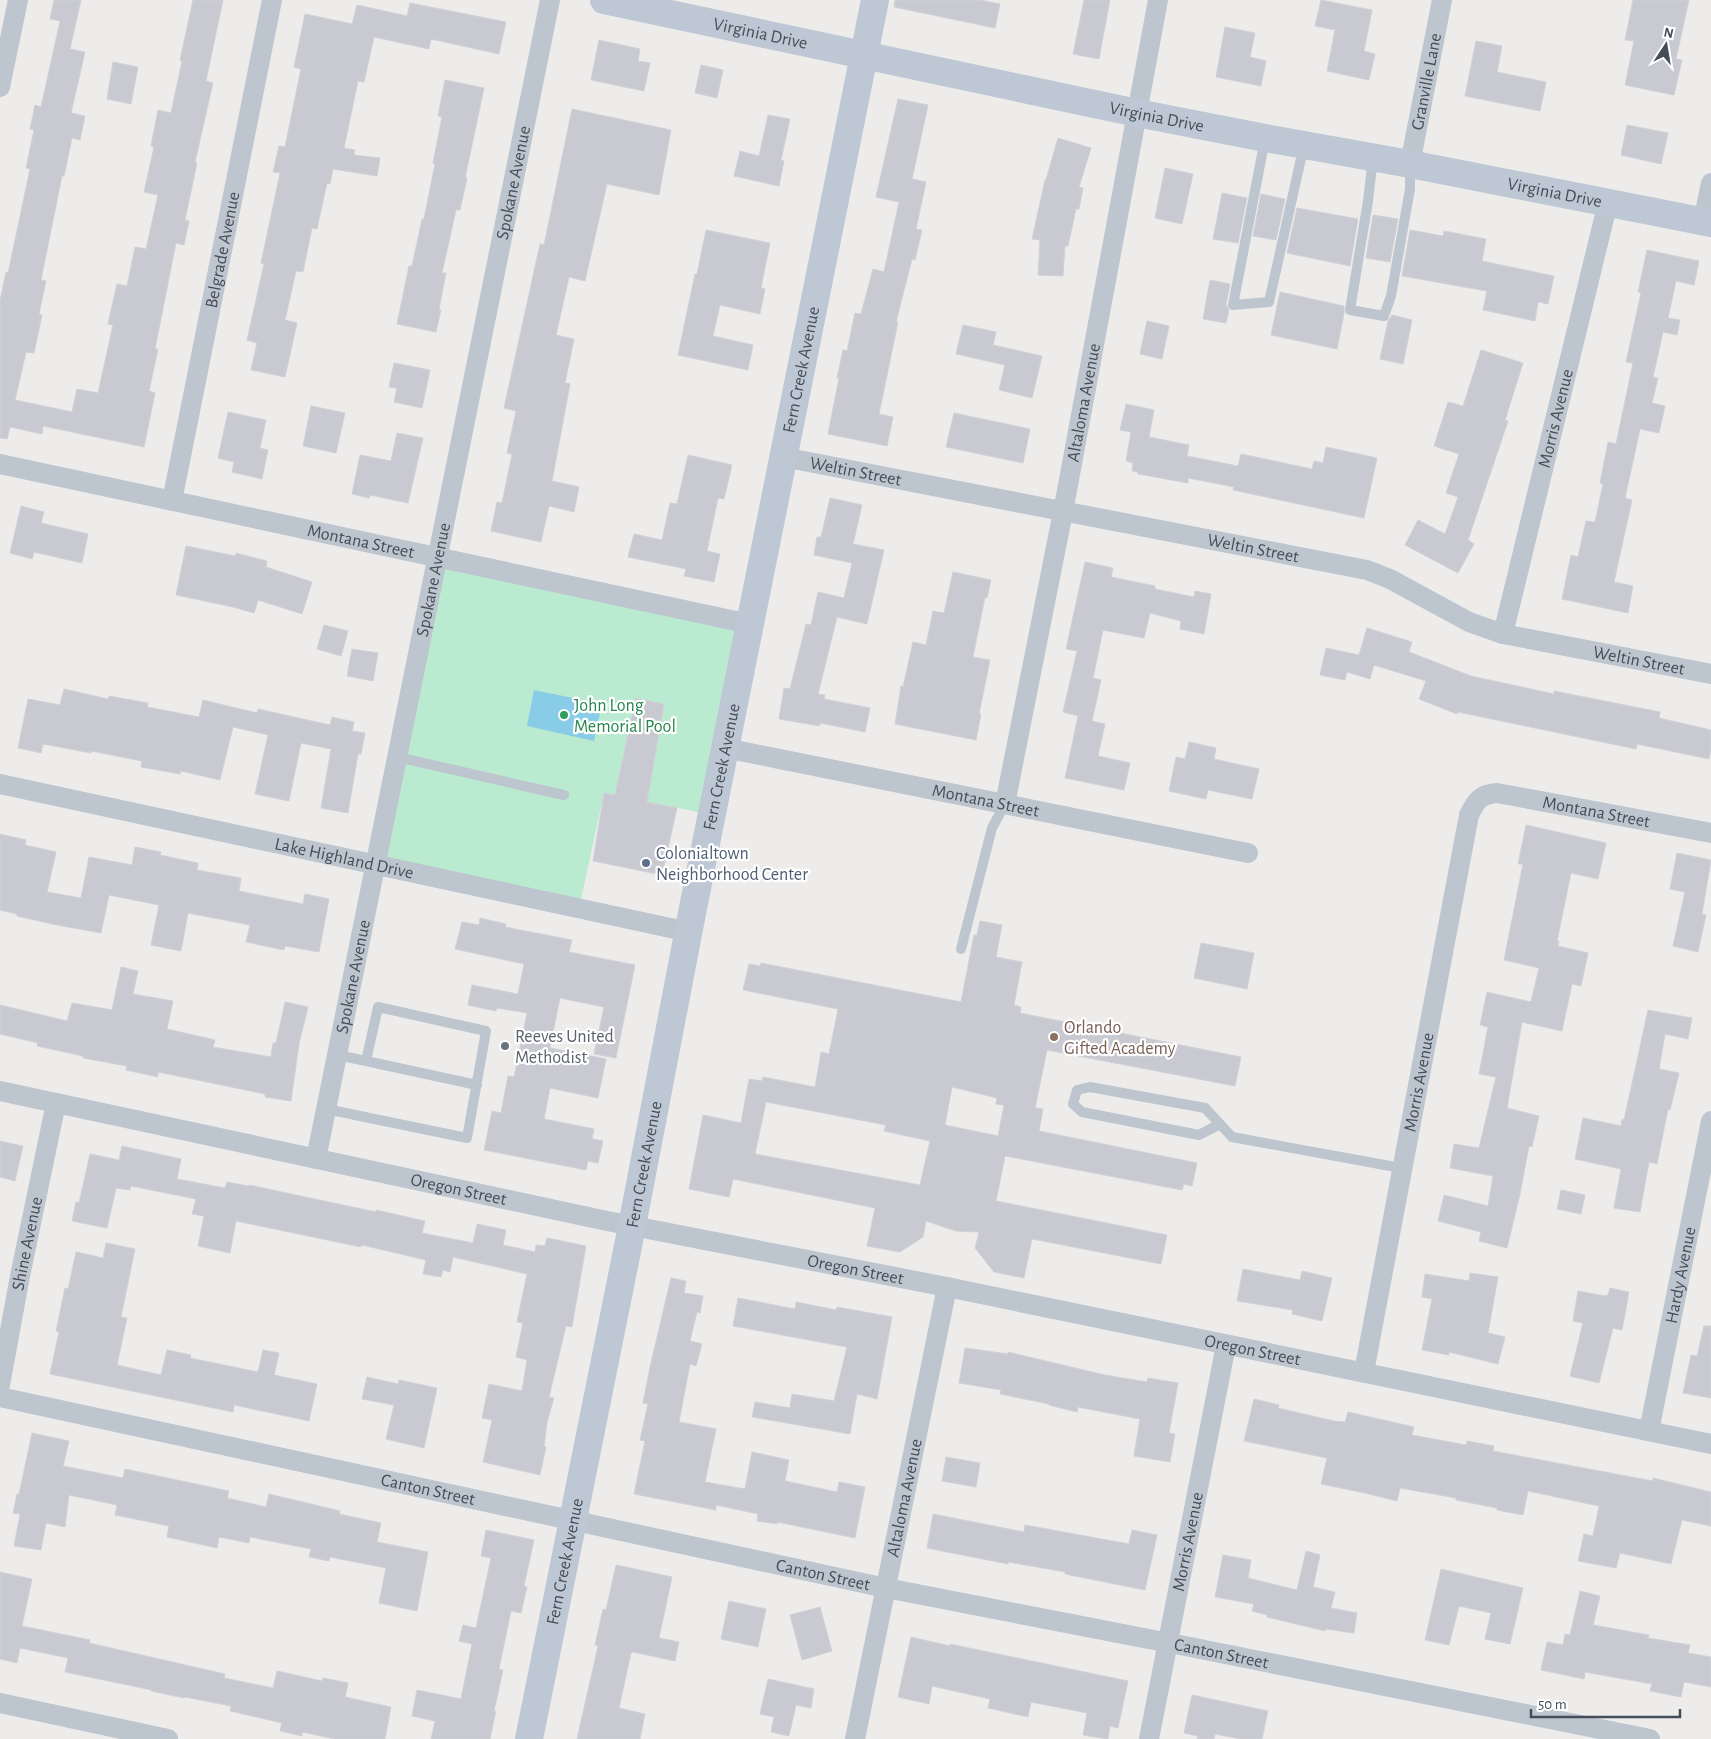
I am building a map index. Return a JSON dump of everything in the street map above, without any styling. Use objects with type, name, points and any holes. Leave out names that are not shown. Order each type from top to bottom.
[{"type":"street","points":[[0,87],[18,0]]},
{"type":"street","name":"Belgrade Avenue","points":[[172,501],[272,0]]},
{"type":"street","name":"Spokane Avenue","points":[[316,1159],[436,557],[550,0]]},
{"type":"street","name":"Virginia Drive","points":[[604,0],[1137,113],[1707,222]]},
{"type":"street","name":"Fern Creek Avenue","points":[[529,1739],[874,0]]},
{"type":"street","name":"Altaloma Avenue","points":[[1005,804],[1063,512],[1158,0]]},
{"type":"street","name":"Granville Lane","points":[[1410,164],[1442,0]]},
{"type":"street","points":[[1707,222],[1711,183]]},
{"type":"street","name":"Morris Avenue","points":[[1503,634],[1608,202]]},
{"type":"street","name":"Weltin Street","points":[[783,457],[1367,570],[1390,580],[1469,622],[1503,634],[1711,674]]},
{"type":"street","name":"Montana Street","points":[[0,464],[750,624]]},
{"type":"street","name":"Montana Street","points":[[725,748],[1248,853]]},
{"type":"street","name":"Lake Highland Drive","points":[[0,784],[689,932]]},
{"type":"street","name":"Montana Street","points":[[1482,797],[1488,793],[1497,793],[1711,833]]},
{"type":"street","name":"Morris Avenue","points":[[1364,1372],[1469,815],[1474,804],[1482,797]]},
{"type":"street","name":"Oregon Street","points":[[0,1091],[632,1226],[947,1287],[1711,1444]]},
{"type":"street","name":"Shine Avenue","points":[[0,1384],[56,1103]]},
{"type":"street","name":"Hardy Avenue","points":[[1649,1431],[1711,1120]]},
{"type":"street","name":"Altaloma Avenue","points":[[855,1739],[947,1287]]},
{"type":"street","name":"Morris Avenue","points":[[1149,1739],[1226,1345]]},
{"type":"street","name":"Canton Street","points":[[0,1397],[886,1588],[1168,1642],[1650,1739]]},
{"type":"street","points":[[0,1703],[168,1739]]},
{"type":"lane","points":[[1265,138],[1233,305],[1269,302],[1304,145]]},
{"type":"lane","points":[[1373,157],[1368,201],[1350,310],[1358,312],[1384,316],[1391,296],[1410,189],[1410,164]]},
{"type":"lane","points":[[397,757],[564,795]]},
{"type":"lane","points":[[962,949],[992,828],[1005,804]]},
{"type":"lane","points":[[326,1109],[467,1138],[486,1031],[378,1007],[366,1061]]},
{"type":"lane","points":[[337,1056],[476,1084]]},
{"type":"lane","points":[[1220,1124],[1200,1135],[1082,1112],[1074,1104],[1077,1090],[1090,1086],[1205,1108],[1220,1124],[1232,1137],[1402,1168]]},
{"type":"green space","points":[[436,557],[750,624],[712,815],[604,793],[579,909],[375,865]]},
{"type":"water","name":"John Long Memorial Pool","points":[[534,690],[602,704],[594,741],[527,726]]},
{"type":"building","points":[[54,0],[81,0],[70,49],[85,52],[71,113],[85,116],[80,140],[72,138],[64,176],[62,176],[41,280],[46,281],[39,314],[42,315],[34,353],[26,352],[15,400],[72,412],[77,389],[98,393],[113,325],[108,324],[117,284],[127,286],[135,247],[146,249],[158,195],[144,192],[154,147],[151,146],[158,110],[171,113],[193,0],[223,0],[206,81],[213,83],[195,162],[197,163],[185,220],[189,221],[184,245],[176,243],[155,349],[158,349],[149,391],[155,393],[144,447],[43,426],[42,434],[10,427],[7,439],[0,438],[0,301],[6,272],[8,273],[30,169],[26,168],[34,130],[30,129],[35,105],[41,107],[60,21],[50,19]]},
{"type":"building","points":[[895,0],[980,0],[1000,4],[995,28],[894,7]]},
{"type":"building","points":[[1084,0],[1110,0],[1099,59],[1073,54]]},
{"type":"building","points":[[1321,0],[1372,10],[1364,51],[1375,54],[1369,80],[1327,71],[1335,30],[1315,26]]},
{"type":"building","points":[[1633,0],[1689,0],[1676,59],[1682,60],[1674,95],[1625,85],[1634,41],[1625,40]]},
{"type":"building","points":[[410,3],[506,22],[499,54],[431,39],[429,49],[374,37],[364,82],[358,81],[344,148],[355,150],[354,155],[380,158],[377,176],[333,169],[330,184],[327,183],[317,229],[312,228],[303,272],[296,271],[285,320],[297,323],[285,377],[251,370],[257,343],[247,340],[264,264],[261,263],[280,173],[273,172],[279,146],[285,147],[301,69],[294,67],[305,14],[352,24],[357,5],[407,16]]},
{"type":"building","points":[[1225,27],[1255,33],[1250,57],[1266,61],[1261,86],[1216,77]]},
{"type":"building","points":[[599,40],[640,49],[638,61],[650,63],[644,91],[591,80]]},
{"type":"building","points":[[1476,41],[1502,46],[1497,72],[1546,82],[1540,111],[1465,96]]},
{"type":"building","points":[[113,62],[138,67],[131,104],[107,99]]},
{"type":"building","points":[[701,65],[723,70],[717,98],[695,93]]},
{"type":"building","points":[[445,80],[484,88],[460,210],[456,210],[442,273],[446,273],[436,332],[397,324],[409,266],[412,266],[422,219],[424,219],[435,164],[433,163],[442,117],[438,116]]},
{"type":"building","points":[[898,99],[928,105],[912,179],[926,182],[916,229],[922,230],[915,260],[912,259],[896,322],[898,322],[879,414],[893,417],[887,446],[828,434],[843,350],[847,351],[855,313],[861,314],[873,269],[884,272],[899,202],[876,197]]},
{"type":"building","points":[[572,109],[671,130],[659,195],[607,184],[585,281],[569,277],[556,335],[574,339],[565,383],[570,384],[552,481],[579,487],[574,512],[549,506],[541,542],[491,531],[497,502],[502,503],[512,454],[507,453],[516,411],[504,408],[540,244],[544,245]]},
{"type":"building","points":[[768,115],[790,119],[781,160],[784,161],[779,186],[734,176],[740,151],[759,156]]},
{"type":"building","points":[[1627,125],[1668,133],[1661,164],[1621,155]]},
{"type":"building","points":[[1058,138],[1091,148],[1079,187],[1083,188],[1079,209],[1076,209],[1068,246],[1065,246],[1063,276],[1038,275],[1040,240],[1032,239],[1045,180]]},
{"type":"building","points":[[1165,168],[1193,174],[1182,224],[1155,218]]},
{"type":"building","points":[[1222,193],[1247,198],[1238,243],[1213,239]]},
{"type":"building","points":[[1261,194],[1285,199],[1276,240],[1253,236]]},
{"type":"building","points":[[1297,208],[1358,219],[1350,266],[1287,253]]},
{"type":"building","points":[[1373,215],[1398,219],[1390,262],[1366,258]]},
{"type":"building","points":[[706,230],[770,243],[761,288],[765,289],[760,314],[720,305],[713,336],[753,345],[748,370],[678,355]]},
{"type":"building","points":[[1410,230],[1443,236],[1444,231],[1486,239],[1482,261],[1554,276],[1548,304],[1538,302],[1535,321],[1483,310],[1487,291],[1402,276]]},
{"type":"building","points":[[1647,250],[1699,261],[1694,285],[1676,281],[1668,318],[1680,320],[1677,335],[1663,332],[1653,377],[1658,378],[1652,403],[1665,406],[1659,433],[1640,429],[1625,498],[1632,500],[1614,582],[1633,586],[1628,613],[1562,599],[1571,555],[1578,557],[1586,521],[1595,522],[1603,484],[1600,483],[1608,442],[1616,444],[1633,363],[1626,362],[1641,293],[1638,292]]},
{"type":"building","points":[[1210,280],[1230,284],[1226,304],[1229,310],[1226,323],[1203,319]]},
{"type":"building","points":[[1280,292],[1344,306],[1337,349],[1271,335]]},
{"type":"building","points":[[1392,315],[1412,320],[1403,364],[1380,359],[1388,321]]},
{"type":"building","points":[[1147,321],[1169,326],[1162,359],[1140,354]]},
{"type":"building","points":[[963,325],[996,332],[993,345],[1042,356],[1032,398],[999,390],[1005,365],[956,354]]},
{"type":"building","points":[[1481,350],[1523,363],[1505,420],[1508,421],[1468,540],[1474,544],[1458,573],[1405,545],[1418,520],[1445,534],[1458,497],[1446,493],[1459,454],[1434,446],[1448,402],[1463,406]]},
{"type":"building","points":[[394,363],[430,370],[422,408],[394,402],[397,388],[389,387]]},
{"type":"building","points":[[1126,404],[1154,410],[1149,437],[1189,445],[1187,456],[1238,466],[1241,454],[1312,469],[1314,461],[1323,463],[1326,447],[1377,458],[1364,518],[1233,490],[1234,487],[1188,478],[1188,483],[1138,474],[1138,472],[1132,471],[1133,463],[1126,461],[1131,432],[1120,430]]},
{"type":"building","points":[[311,406],[345,413],[336,453],[303,446]]},
{"type":"building","points":[[228,412],[266,420],[260,448],[268,450],[262,479],[232,472],[234,462],[218,458]]},
{"type":"building","points":[[954,413],[1030,429],[1023,463],[946,447]]},
{"type":"building","points":[[397,433],[423,438],[408,503],[370,495],[369,498],[352,494],[360,455],[391,461]]},
{"type":"building","points":[[688,455],[732,465],[724,499],[718,498],[707,551],[720,554],[714,582],[684,576],[686,569],[628,557],[634,534],[662,540],[670,503],[677,504]]},
{"type":"building","points":[[830,498],[862,505],[853,544],[884,550],[867,624],[837,617],[818,694],[825,695],[824,699],[870,708],[865,732],[820,723],[820,726],[779,719],[784,688],[790,689],[806,624],[811,625],[818,592],[844,598],[852,563],[814,555],[817,537],[821,537]]},
{"type":"building","points":[[21,506],[44,512],[41,523],[88,534],[82,563],[34,552],[32,559],[10,553]]},
{"type":"building","points":[[186,546],[235,556],[236,553],[267,561],[266,567],[312,582],[302,614],[258,600],[254,613],[176,595]]},
{"type":"building","points":[[1085,562],[1113,568],[1111,577],[1155,586],[1155,589],[1194,597],[1195,591],[1211,594],[1204,634],[1180,629],[1181,621],[1150,613],[1144,638],[1103,630],[1093,678],[1101,680],[1092,721],[1105,724],[1098,756],[1130,763],[1124,790],[1065,778],[1078,716],[1063,712],[1077,651],[1066,649]]},
{"type":"building","points":[[953,572],[991,580],[987,598],[985,597],[973,657],[990,660],[979,714],[981,714],[976,740],[895,724],[901,686],[903,687],[913,642],[926,645],[933,611],[944,613]]},
{"type":"building","points":[[324,625],[348,631],[341,656],[317,649]]},
{"type":"building","points":[[1367,628],[1412,642],[1409,652],[1471,676],[1554,694],[1554,691],[1660,712],[1659,718],[1711,730],[1709,759],[1637,744],[1636,749],[1458,712],[1457,714],[1419,699],[1426,681],[1374,665],[1370,679],[1347,672],[1345,680],[1320,675],[1326,648],[1359,655]]},
{"type":"building","points":[[352,649],[378,653],[373,681],[347,676]]},
{"type":"building","points":[[64,689],[108,699],[109,696],[148,703],[147,707],[199,717],[203,700],[257,713],[258,709],[330,725],[332,717],[354,722],[352,731],[365,733],[361,754],[358,754],[348,813],[321,808],[331,749],[301,743],[289,801],[255,794],[268,735],[233,727],[220,780],[181,771],[180,774],[141,767],[142,761],[91,751],[91,753],[43,744],[41,753],[18,748],[28,699],[60,705]]},
{"type":"building","points":[[636,698],[664,704],[647,802],[677,808],[662,875],[593,861],[604,793],[615,795]]},
{"type":"building","points":[[1189,742],[1216,748],[1214,759],[1259,769],[1252,799],[1208,790],[1206,799],[1169,791],[1176,757],[1185,759]]},
{"type":"building","points":[[1526,825],[1606,843],[1598,879],[1571,873],[1557,941],[1559,941],[1558,946],[1588,953],[1581,986],[1572,984],[1562,1031],[1522,1022],[1507,1108],[1539,1116],[1532,1147],[1529,1146],[1507,1248],[1479,1241],[1481,1232],[1438,1221],[1444,1195],[1488,1206],[1493,1176],[1450,1168],[1454,1144],[1479,1148],[1496,1077],[1479,1074],[1488,1027],[1480,1025],[1487,992],[1531,1002],[1539,968],[1504,960],[1523,864],[1518,864]]},
{"type":"building","points":[[0,834],[26,840],[25,845],[56,852],[47,892],[81,898],[89,857],[132,865],[135,847],[161,852],[160,855],[198,863],[197,870],[241,878],[239,891],[303,904],[305,894],[329,899],[319,952],[285,946],[284,950],[246,942],[250,925],[188,913],[181,951],[151,945],[159,905],[109,895],[101,933],[52,924],[0,910]]},
{"type":"building","points":[[1677,853],[1711,860],[1702,914],[1706,915],[1698,952],[1673,946],[1685,892],[1670,889]]},
{"type":"building","points":[[480,918],[506,924],[505,927],[572,940],[569,952],[635,965],[616,1058],[594,1054],[604,1007],[560,998],[550,1048],[606,1059],[598,1098],[550,1088],[544,1119],[594,1129],[592,1139],[603,1141],[598,1163],[588,1161],[586,1170],[484,1150],[492,1111],[501,1113],[508,1076],[514,1077],[527,1013],[497,1008],[496,1011],[468,1005],[472,985],[518,994],[524,964],[455,949],[462,922],[479,925]]},
{"type":"building","points":[[980,921],[1002,925],[996,957],[1022,962],[1014,1005],[1021,1007],[1020,1013],[1241,1057],[1235,1086],[1047,1050],[1035,1108],[1043,1109],[1039,1131],[1197,1163],[1192,1186],[1184,1184],[1182,1190],[1005,1156],[996,1201],[1167,1235],[1161,1264],[1032,1239],[1024,1278],[994,1272],[975,1248],[979,1232],[956,1231],[926,1221],[923,1237],[900,1252],[867,1246],[875,1208],[733,1179],[729,1197],[689,1189],[703,1115],[741,1123],[749,1079],[762,1081],[763,1077],[815,1087],[821,1052],[829,1054],[838,1009],[743,990],[749,964],[760,966],[761,963],[961,1002],[974,935],[977,935]],"holes":[[[952,1087],[997,1098],[996,1104],[1004,1105],[998,1136],[945,1125]],[[766,1102],[886,1125],[884,1131],[930,1141],[920,1185],[755,1154]]]},
{"type":"building","points":[[1201,943],[1254,953],[1247,989],[1194,978]]},
{"type":"building","points":[[121,967],[138,971],[133,994],[173,1001],[167,1029],[215,1040],[213,1047],[271,1057],[273,1043],[276,1043],[285,1002],[308,1007],[299,1044],[291,1101],[265,1097],[265,1094],[158,1072],[158,1077],[126,1070],[127,1066],[83,1058],[83,1056],[37,1046],[38,1043],[0,1034],[0,1005],[67,1021],[72,1003],[112,1010]]},
{"type":"building","points":[[1648,1010],[1692,1018],[1688,1039],[1665,1034],[1659,1069],[1679,1073],[1670,1110],[1668,1109],[1657,1164],[1649,1162],[1640,1212],[1614,1208],[1621,1169],[1575,1159],[1583,1118],[1621,1126],[1622,1119],[1624,1120]]},
{"type":"building","points":[[0,1141],[23,1146],[15,1181],[0,1177]]},
{"type":"building","points":[[122,1146],[181,1159],[177,1179],[225,1188],[227,1182],[249,1185],[376,1212],[376,1210],[425,1221],[422,1233],[473,1243],[477,1224],[506,1230],[503,1245],[535,1252],[536,1245],[545,1246],[547,1238],[586,1246],[572,1327],[566,1326],[549,1397],[554,1398],[547,1422],[544,1446],[546,1447],[540,1475],[483,1462],[492,1420],[482,1418],[489,1384],[522,1391],[527,1360],[516,1357],[523,1323],[517,1322],[527,1274],[453,1257],[450,1272],[443,1270],[441,1277],[423,1274],[426,1260],[362,1245],[361,1247],[236,1221],[230,1253],[198,1246],[204,1216],[192,1214],[196,1199],[131,1186],[130,1190],[116,1188],[107,1228],[72,1221],[76,1202],[79,1203],[90,1154],[119,1160]]},
{"type":"building","points":[[1561,1190],[1585,1195],[1581,1214],[1557,1209]]},
{"type":"building","points":[[106,1243],[135,1249],[121,1317],[127,1318],[117,1365],[161,1375],[167,1350],[191,1355],[190,1358],[258,1372],[263,1350],[279,1353],[274,1375],[317,1384],[309,1421],[234,1405],[233,1412],[50,1374],[59,1332],[56,1331],[65,1288],[68,1289],[76,1252],[103,1258]]},
{"type":"building","points":[[1243,1269],[1300,1280],[1302,1271],[1332,1278],[1322,1321],[1292,1314],[1293,1310],[1237,1301]]},
{"type":"building","points":[[1470,1273],[1498,1277],[1488,1333],[1505,1337],[1498,1364],[1449,1352],[1449,1355],[1422,1350],[1432,1299],[1422,1297],[1425,1274],[1469,1281]]},
{"type":"building","points":[[671,1278],[686,1281],[684,1293],[703,1296],[700,1313],[697,1312],[690,1341],[702,1344],[696,1366],[690,1364],[679,1422],[716,1429],[705,1482],[745,1489],[752,1452],[789,1460],[785,1481],[837,1492],[839,1482],[865,1487],[855,1538],[777,1522],[777,1524],[757,1521],[758,1514],[716,1505],[716,1510],[634,1494],[645,1441],[640,1440],[648,1404],[643,1403]]},
{"type":"building","points":[[1610,1288],[1629,1292],[1622,1330],[1613,1328],[1599,1383],[1570,1376],[1583,1323],[1573,1321],[1578,1291],[1605,1296],[1608,1295]]},
{"type":"building","points":[[738,1298],[795,1309],[796,1302],[836,1310],[837,1307],[892,1317],[877,1399],[857,1394],[850,1434],[752,1417],[755,1402],[790,1408],[792,1394],[834,1401],[847,1347],[733,1326]]},
{"type":"building","points":[[1704,1326],[1711,1326],[1711,1398],[1683,1393],[1691,1355],[1697,1356]]},
{"type":"building","points":[[965,1348],[1008,1354],[1008,1352],[1105,1375],[1147,1382],[1148,1378],[1178,1383],[1169,1433],[1175,1434],[1170,1462],[1134,1456],[1140,1419],[1078,1407],[1077,1412],[1000,1394],[1001,1390],[959,1383]]},
{"type":"building","points":[[367,1377],[398,1384],[399,1380],[437,1388],[424,1448],[386,1439],[394,1405],[362,1399]]},
{"type":"building","points":[[1254,1399],[1279,1405],[1278,1408],[1334,1421],[1345,1422],[1348,1412],[1414,1427],[1412,1435],[1466,1445],[1467,1441],[1494,1446],[1493,1451],[1653,1481],[1653,1478],[1711,1492],[1711,1526],[1682,1520],[1671,1564],[1620,1553],[1616,1568],[1578,1561],[1584,1534],[1593,1536],[1599,1506],[1528,1491],[1523,1515],[1456,1500],[1456,1498],[1400,1488],[1397,1501],[1321,1484],[1327,1458],[1244,1441]]},
{"type":"building","points":[[32,1433],[69,1441],[63,1466],[123,1478],[125,1469],[229,1491],[227,1498],[266,1507],[269,1494],[340,1511],[339,1514],[381,1523],[377,1542],[428,1552],[417,1611],[379,1603],[386,1568],[330,1557],[329,1561],[309,1557],[311,1549],[250,1537],[249,1543],[219,1537],[217,1548],[167,1537],[169,1526],[115,1515],[117,1505],[69,1495],[65,1527],[46,1523],[41,1550],[14,1546],[20,1514],[13,1513]]},
{"type":"building","points":[[946,1457],[980,1463],[976,1487],[942,1481]]},
{"type":"building","points":[[933,1514],[1024,1532],[1025,1525],[1129,1544],[1132,1530],[1157,1535],[1145,1590],[1065,1574],[1065,1572],[1008,1562],[1008,1564],[927,1548]]},
{"type":"building","points":[[486,1530],[534,1540],[524,1586],[527,1587],[521,1613],[511,1611],[499,1669],[503,1670],[490,1739],[431,1739],[435,1721],[412,1716],[417,1690],[461,1699],[472,1644],[459,1641],[463,1625],[476,1628],[491,1558],[481,1556]]},
{"type":"building","points":[[1306,1551],[1320,1555],[1313,1587],[1335,1592],[1331,1608],[1357,1613],[1354,1633],[1326,1629],[1325,1631],[1267,1617],[1267,1615],[1252,1611],[1254,1604],[1215,1597],[1223,1555],[1251,1560],[1248,1578],[1297,1590]]},
{"type":"building","points":[[616,1565],[672,1577],[659,1638],[679,1642],[675,1661],[631,1653],[619,1708],[645,1714],[640,1739],[577,1739],[598,1646],[595,1645],[603,1609],[606,1610]]},
{"type":"building","points":[[1441,1569],[1523,1588],[1510,1644],[1485,1639],[1491,1613],[1459,1606],[1449,1645],[1425,1640]]},
{"type":"building","points":[[0,1572],[32,1579],[22,1626],[90,1640],[89,1643],[225,1674],[224,1678],[273,1688],[277,1671],[322,1681],[323,1678],[348,1683],[345,1697],[391,1707],[385,1739],[335,1739],[302,1732],[302,1736],[280,1731],[282,1723],[230,1711],[231,1706],[184,1698],[65,1672],[68,1658],[20,1648],[17,1663],[0,1659]]},
{"type":"building","points":[[1580,1591],[1600,1596],[1593,1625],[1649,1635],[1648,1638],[1690,1645],[1688,1653],[1711,1657],[1711,1687],[1684,1682],[1681,1697],[1650,1691],[1652,1684],[1585,1672],[1584,1679],[1541,1670],[1547,1642],[1563,1645],[1565,1634],[1570,1635]]},
{"type":"building","points":[[729,1601],[766,1609],[758,1647],[721,1639]]},
{"type":"building","points":[[820,1607],[832,1651],[802,1660],[790,1615]]},
{"type":"building","points":[[911,1637],[1128,1681],[1118,1728],[1110,1726],[1108,1739],[1083,1735],[1087,1713],[1031,1702],[1028,1717],[988,1708],[990,1699],[932,1686],[929,1704],[898,1697]]},
{"type":"building","points":[[768,1679],[814,1689],[811,1708],[796,1705],[789,1736],[771,1732],[774,1717],[760,1714]]},
{"type":"building","points":[[1192,1695],[1268,1711],[1262,1739],[1241,1739],[1215,1734],[1214,1739],[1197,1739],[1198,1736],[1184,1733]]},
{"type":"place","name":"John Long Memorial Pool","points":[[564,715]]},
{"type":"place","name":"Colonialtown Neighborhood Center","points":[[646,863]]},
{"type":"place","name":"Orlando Gifted Academy","points":[[1054,1037]]},
{"type":"place","name":"Reeves United Methodist","points":[[505,1046]]}]
